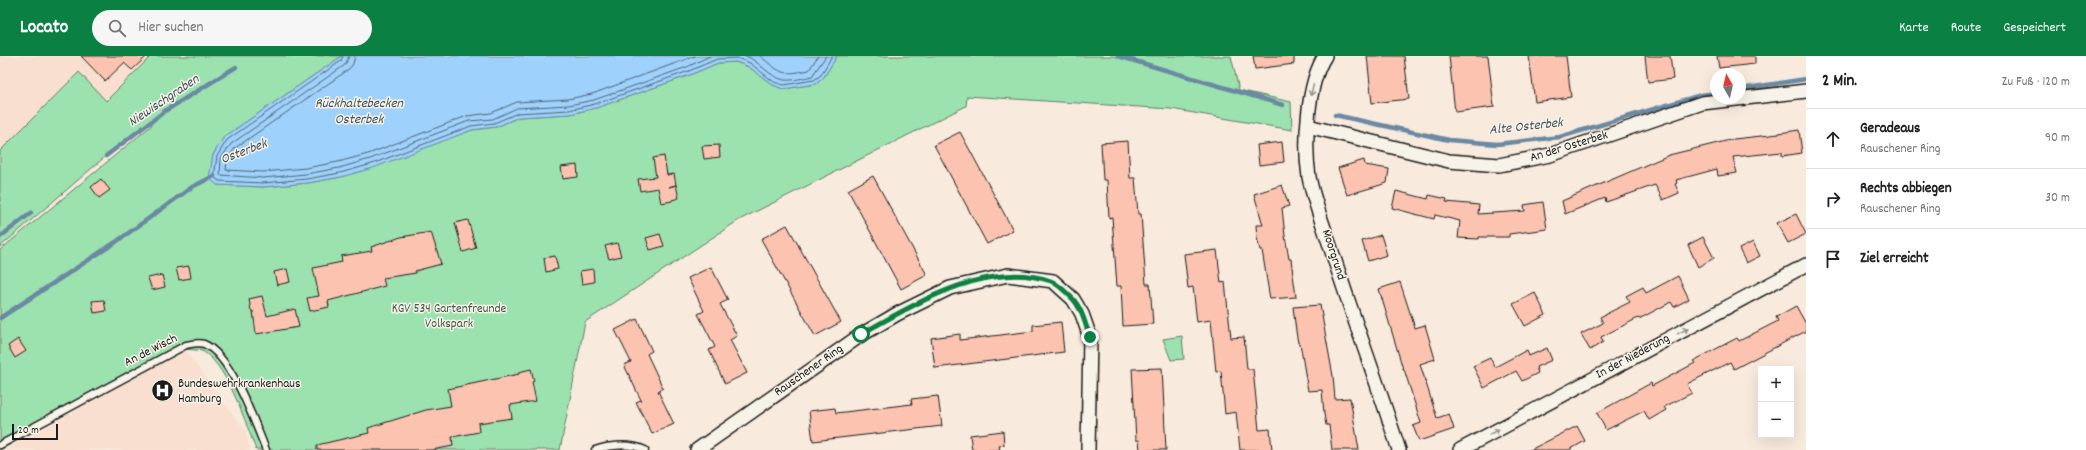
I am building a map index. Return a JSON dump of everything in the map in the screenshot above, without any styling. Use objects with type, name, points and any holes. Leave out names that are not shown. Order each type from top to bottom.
[{"type":"street","name":"Moorgrund","points":[[1325,56],[1320,63],[1311,91],[1308,126],[1309,176],[1398,450]]},
{"type":"street","name":"An der Osterbek","points":[[1308,126],[1449,161],[1499,165],[1550,155],[1702,103],[1806,91]]},
{"type":"street","name":"In der Niederung","points":[[1460,450],[1806,265]]},
{"type":"street","name":"Rauschener Ring","points":[[697,450],[861,334],[897,314],[950,288],[1008,275],[1053,282],[1073,299],[1082,314],[1090,337],[1088,450]]},
{"type":"lane","name":"An de Wisch","points":[[0,445],[186,345],[204,344],[222,358],[249,409],[266,450]]},
{"type":"lane","points":[[595,450],[606,446],[637,446],[645,450]]},
{"type":"shaded area","points":[[0,56],[151,56],[106,101],[78,73],[0,151]]},
{"type":"shaded area","name":"Bundeswehrkrankenhaus Hamburg","points":[[185,350],[246,432],[250,450],[5,450]]},
{"type":"green space","name":"KGV 534 Gartenfreunde Volkspark","points":[[151,56],[342,56],[224,137],[213,155],[217,185],[263,187],[308,183],[341,177],[472,130],[496,127],[519,117],[570,114],[596,108],[690,75],[718,63],[736,62],[749,67],[773,85],[783,89],[816,84],[824,77],[837,56],[1231,56],[1239,90],[1291,102],[1292,130],[1171,109],[967,96],[966,106],[739,220],[585,322],[560,450],[256,450],[235,397],[221,370],[204,352],[182,349],[0,450],[0,250],[152,125],[150,121],[134,132],[0,247],[0,151],[79,72],[106,101]]},
{"type":"green space","points":[[1182,336],[1184,359],[1171,360],[1163,339]]},
{"type":"water","name":"Rückhaltebecken Osterbek","points":[[342,56],[837,56],[824,77],[816,84],[783,89],[773,85],[749,67],[736,62],[718,63],[690,75],[596,108],[570,114],[519,117],[496,127],[472,130],[373,168],[341,177],[308,183],[263,187],[217,185],[209,178],[213,155],[224,137]]},
{"type":"building","points":[[81,56],[147,56],[132,70],[124,63],[105,81]]},
{"type":"building","points":[[1253,56],[1294,56],[1294,64],[1255,69]]},
{"type":"building","points":[[1367,56],[1404,56],[1409,99],[1372,103]]},
{"type":"building","points":[[1449,56],[1488,56],[1494,107],[1455,112]]},
{"type":"building","points":[[1529,56],[1566,56],[1571,97],[1535,102]]},
{"type":"building","points":[[1645,56],[1670,56],[1673,79],[1648,82]]},
{"type":"building","points":[[1717,56],[1755,56],[1755,64],[1719,68]]},
{"type":"building","points":[[1799,130],[1802,153],[1782,156],[1782,152],[1733,157],[1737,173],[1718,176],[1717,169],[1676,180],[1677,183],[1675,184],[1679,193],[1663,200],[1655,185],[1606,202],[1605,198],[1565,214],[1562,201],[1669,155],[1734,139],[1779,134]]},
{"type":"building","points":[[960,132],[1013,230],[987,244],[934,145]]},
{"type":"building","points":[[1128,141],[1130,178],[1135,178],[1138,214],[1141,214],[1146,284],[1150,284],[1153,324],[1123,326],[1121,286],[1117,286],[1112,217],[1109,218],[1107,180],[1103,180],[1101,143]]},
{"type":"building","points":[[1282,142],[1284,162],[1259,165],[1257,145]]},
{"type":"building","points":[[719,145],[720,157],[704,159],[702,146]]},
{"type":"building","points":[[664,156],[667,175],[674,174],[679,198],[661,203],[658,188],[640,191],[638,179],[656,177],[653,158]]},
{"type":"building","points":[[1364,160],[1365,165],[1389,169],[1387,183],[1347,195],[1338,168]]},
{"type":"building","points":[[577,165],[578,177],[563,179],[561,167]]},
{"type":"building","points":[[873,176],[927,275],[901,289],[848,190]]},
{"type":"building","points":[[101,179],[110,190],[99,198],[91,187]]},
{"type":"building","points":[[1282,185],[1289,206],[1282,208],[1285,236],[1289,259],[1291,259],[1296,297],[1270,299],[1262,250],[1260,250],[1257,238],[1256,225],[1263,225],[1254,194]]},
{"type":"building","points":[[1396,191],[1428,199],[1429,195],[1447,199],[1446,202],[1479,205],[1478,214],[1525,211],[1524,205],[1543,202],[1547,229],[1509,234],[1509,237],[1479,237],[1479,239],[1458,238],[1460,221],[1435,215],[1434,219],[1392,208]]},
{"type":"building","points":[[1796,214],[1806,234],[1788,243],[1777,223]]},
{"type":"building","points":[[468,220],[476,248],[463,252],[455,223]]},
{"type":"building","points":[[787,225],[841,322],[815,336],[761,239]]},
{"type":"building","points":[[431,232],[441,264],[415,271],[416,273],[383,278],[385,286],[328,301],[329,307],[310,311],[307,298],[319,296],[313,268],[342,262],[341,256],[372,251],[371,247],[401,237]]},
{"type":"building","points":[[660,234],[664,246],[650,250],[646,238]]},
{"type":"building","points":[[1381,235],[1387,255],[1368,261],[1362,241]]},
{"type":"building","points":[[1703,237],[1714,258],[1698,267],[1688,245]]},
{"type":"building","points":[[1753,242],[1760,256],[1746,263],[1739,249]]},
{"type":"building","points":[[617,243],[621,256],[609,259],[605,246]]},
{"type":"building","points":[[1217,250],[1221,283],[1225,282],[1231,338],[1244,337],[1247,369],[1253,369],[1259,430],[1270,429],[1272,450],[1240,450],[1236,412],[1225,414],[1221,371],[1216,372],[1211,320],[1197,322],[1193,287],[1188,288],[1184,254]]},
{"type":"building","points":[[555,256],[558,269],[546,272],[544,258]]},
{"type":"building","points":[[189,266],[191,278],[179,280],[176,268]]},
{"type":"building","points":[[711,267],[728,300],[720,304],[737,336],[730,340],[747,373],[725,384],[709,350],[715,347],[698,314],[704,311],[688,278]]},
{"type":"building","points":[[287,269],[290,282],[277,285],[274,272]]},
{"type":"building","points":[[593,269],[594,282],[582,284],[580,271]]},
{"type":"building","points":[[162,275],[165,287],[152,290],[148,278]]},
{"type":"building","points":[[1678,276],[1689,299],[1674,307],[1671,302],[1601,337],[1603,342],[1590,350],[1581,334],[1603,323],[1600,317],[1630,302],[1626,296],[1643,287],[1646,293]]},
{"type":"building","points":[[1400,282],[1415,328],[1425,325],[1435,359],[1420,364],[1437,418],[1449,414],[1454,429],[1419,441],[1413,426],[1421,423],[1379,289]]},
{"type":"building","points":[[1535,293],[1546,315],[1525,326],[1513,304]]},
{"type":"building","points":[[262,296],[267,316],[295,309],[299,327],[256,334],[253,311],[251,311],[249,299]]},
{"type":"building","points":[[104,300],[106,311],[94,313],[92,301]]},
{"type":"building","points":[[1320,305],[1333,376],[1335,399],[1350,398],[1359,450],[1332,450],[1329,425],[1326,425],[1324,414],[1322,390],[1308,391],[1300,343],[1298,343],[1293,307]]},
{"type":"building","points":[[1796,306],[1806,324],[1806,331],[1734,369],[1730,362],[1687,384],[1692,393],[1664,407],[1666,410],[1649,420],[1644,411],[1606,430],[1597,413],[1651,383],[1652,386],[1695,363],[1693,361],[1737,338],[1739,341],[1778,321],[1776,317]]},
{"type":"building","points":[[637,319],[652,351],[647,354],[663,388],[658,391],[674,424],[652,434],[636,402],[641,400],[624,365],[631,362],[615,330]]},
{"type":"building","points":[[1061,322],[1064,352],[935,368],[931,338],[960,334],[960,340],[1033,331],[1033,325]]},
{"type":"building","points":[[18,339],[26,351],[15,358],[8,346]]},
{"type":"building","points":[[1547,348],[1552,360],[1536,367],[1538,373],[1522,381],[1516,371],[1484,388],[1473,366],[1490,358],[1495,367],[1527,350],[1529,356]]},
{"type":"building","points":[[1162,368],[1166,450],[1140,450],[1139,440],[1136,440],[1132,369]]},
{"type":"building","points":[[531,369],[536,401],[510,405],[512,418],[478,423],[479,432],[452,437],[453,446],[432,450],[317,450],[317,445],[369,433],[368,428],[426,410],[451,406],[448,389],[519,374],[519,372]]},
{"type":"building","points":[[938,396],[942,426],[813,441],[809,411],[835,408],[836,413],[912,404],[911,399]]},
{"type":"building","points":[[1577,426],[1585,441],[1569,450],[1530,450]]},
{"type":"building","points":[[1003,431],[1004,445],[999,446],[1000,450],[972,450],[970,435]]},
{"type":"waterway","name":"Alte Osterbek","points":[[1118,56],[1283,105]]},
{"type":"waterway","name":"Niewischgraben","points":[[106,156],[165,111],[236,67]]},
{"type":"waterway","name":"Alte Osterbek","points":[[1746,88],[1806,79]]},
{"type":"waterway","name":"Alte Osterbek","points":[[1335,115],[1449,140],[1497,144],[1560,137],[1701,95],[1710,94]]},
{"type":"waterway","name":"Osterbek","points":[[0,318],[116,242],[192,187],[214,176]]},
{"type":"waterway","name":"Niewischgraben","points":[[0,237],[31,213]]},
{"type":"place","name":"Bundeswehrkrankenhaus Hamburg","points":[[163,391]]},
{"type":"route","points":[[861,334],[950,288],[979,280],[1008,275],[1032,277],[1053,282],[1073,299],[1082,314],[1090,337]]}]
